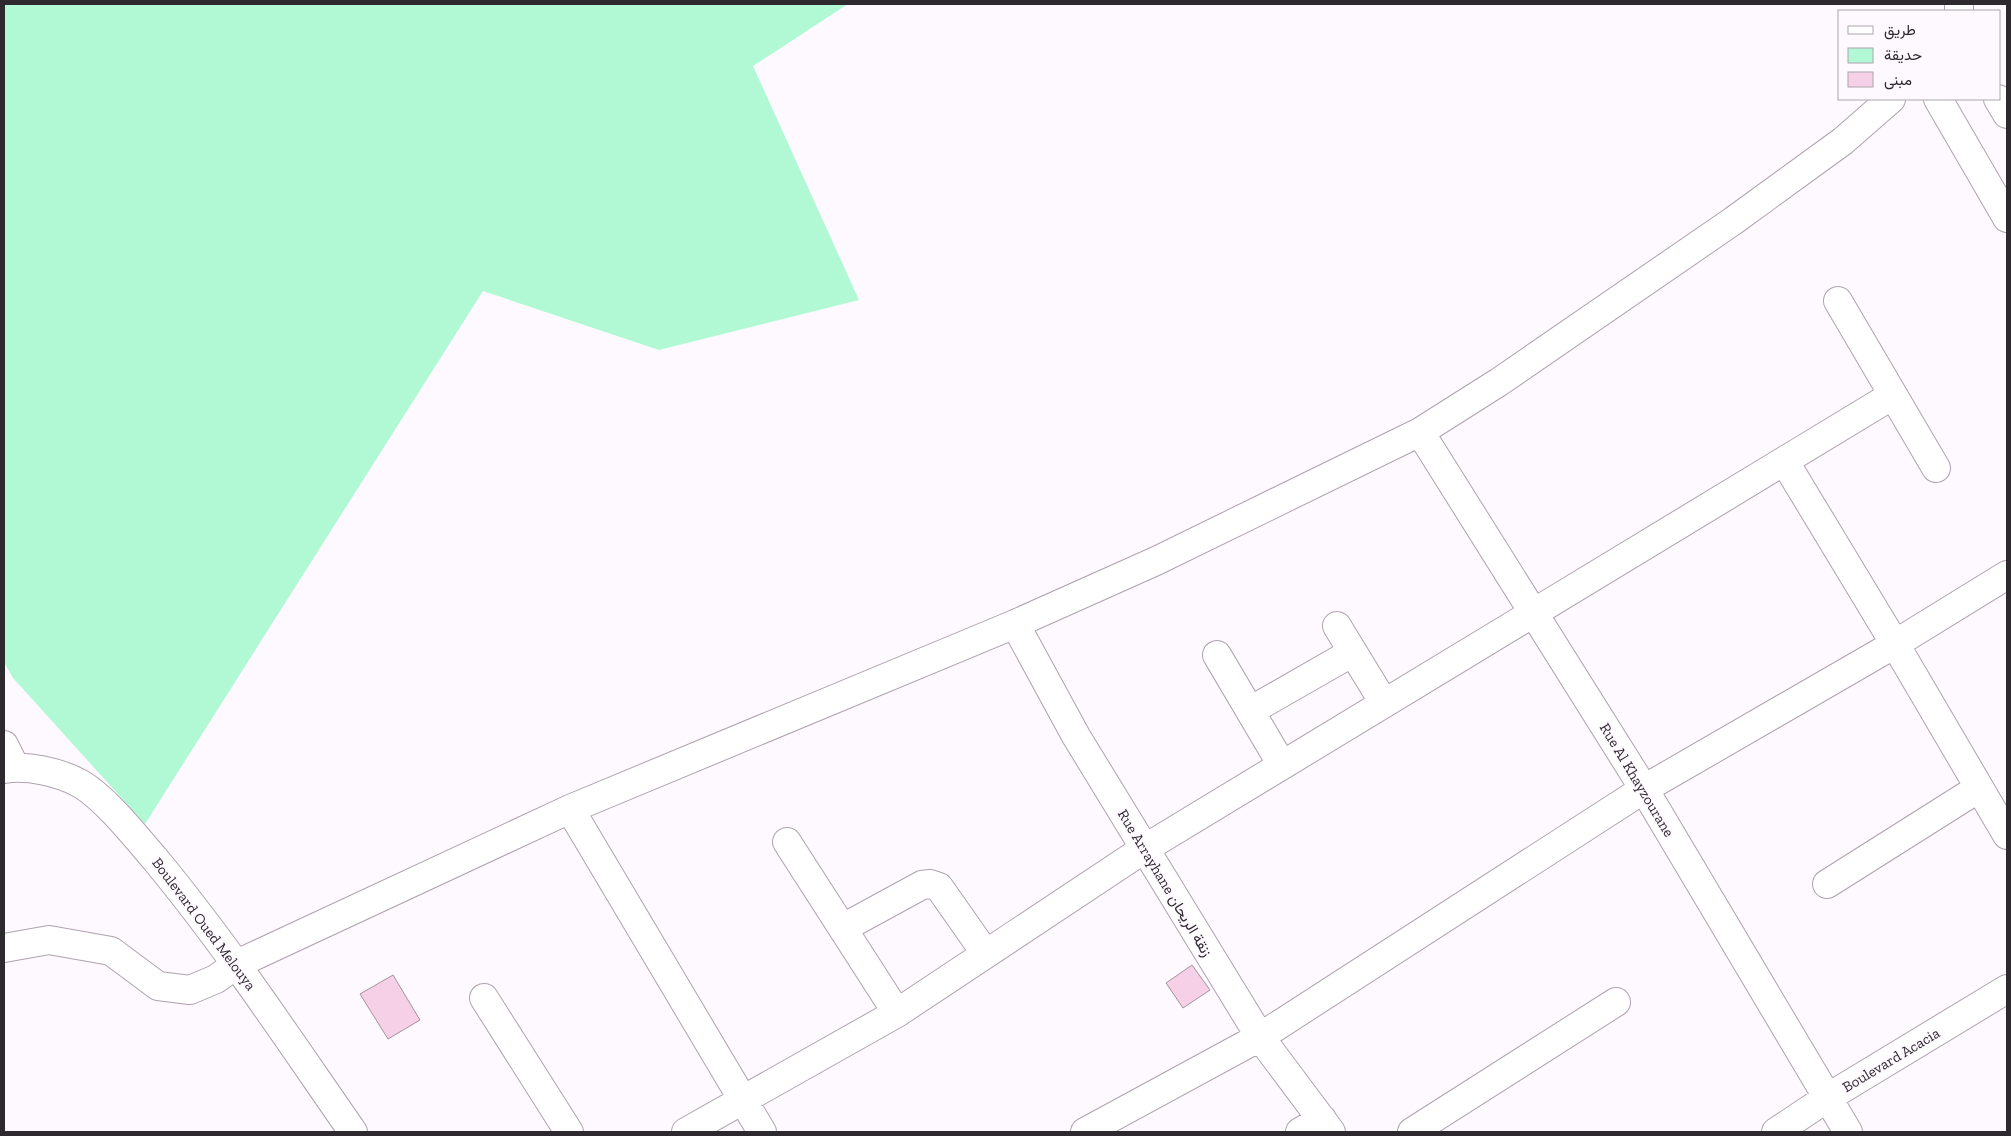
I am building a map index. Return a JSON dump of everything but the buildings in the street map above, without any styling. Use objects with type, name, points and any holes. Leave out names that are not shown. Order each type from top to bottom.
[{"type":"street","points":[[4,948],[49,940],[111,951],[158,986],[190,990],[216,979],[237,964],[570,809],[1015,624],[1156,561],[1420,432],[1499,382],[1733,222],[1843,140],[1890,100]]},
{"type":"street","points":[[1939,100],[2007,218]]},
{"type":"street","points":[[1999,100],[2007,114]]},
{"type":"street","points":[[1838,301],[1936,468]]},
{"type":"street","points":[[686,1132],[897,1013],[1144,849],[1893,395]]},
{"type":"street","name":"Rue Al Khayzourane","points":[[1420,432],[1644,789],[1848,1132]]},
{"type":"street","points":[[1784,462],[1895,644],[2007,835]]},
{"type":"street","points":[[1085,1132],[1260,1037],[1644,789],[1895,644],[2007,575]]},
{"type":"street","name":"Rue Arrayhane زنقة الريحان","points":[[1015,624],[1076,736],[1260,1037],[1318,1128]]},
{"type":"street","points":[[1337,626],[1384,703]]},
{"type":"street","points":[[1250,711],[1353,652]]},
{"type":"street","points":[[1217,655],[1282,765]]},
{"type":"street","name":"Boulevard Oued Melouya","points":[[8,760],[81,784],[110,808],[178,887],[237,964],[353,1132]]},
{"type":"street","points":[[1827,884],[1979,788]]},
{"type":"street","points":[[570,809],[762,1132]]},
{"type":"street","points":[[787,842],[897,1013]]},
{"type":"street","points":[[843,928],[922,885],[930,884],[939,887],[986,954]]},
{"type":"street","name":"Boulevard Acacia","points":[[1776,1132],[1827,1098],[2007,989]]},
{"type":"street","points":[[484,998],[569,1132]]},
{"type":"street","points":[[1412,1132],[1616,1002]]},
{"type":"green space","points":[[4,4],[848,4],[753,66],[859,300],[659,350],[483,291],[145,824],[13,678],[4,662]]}]
